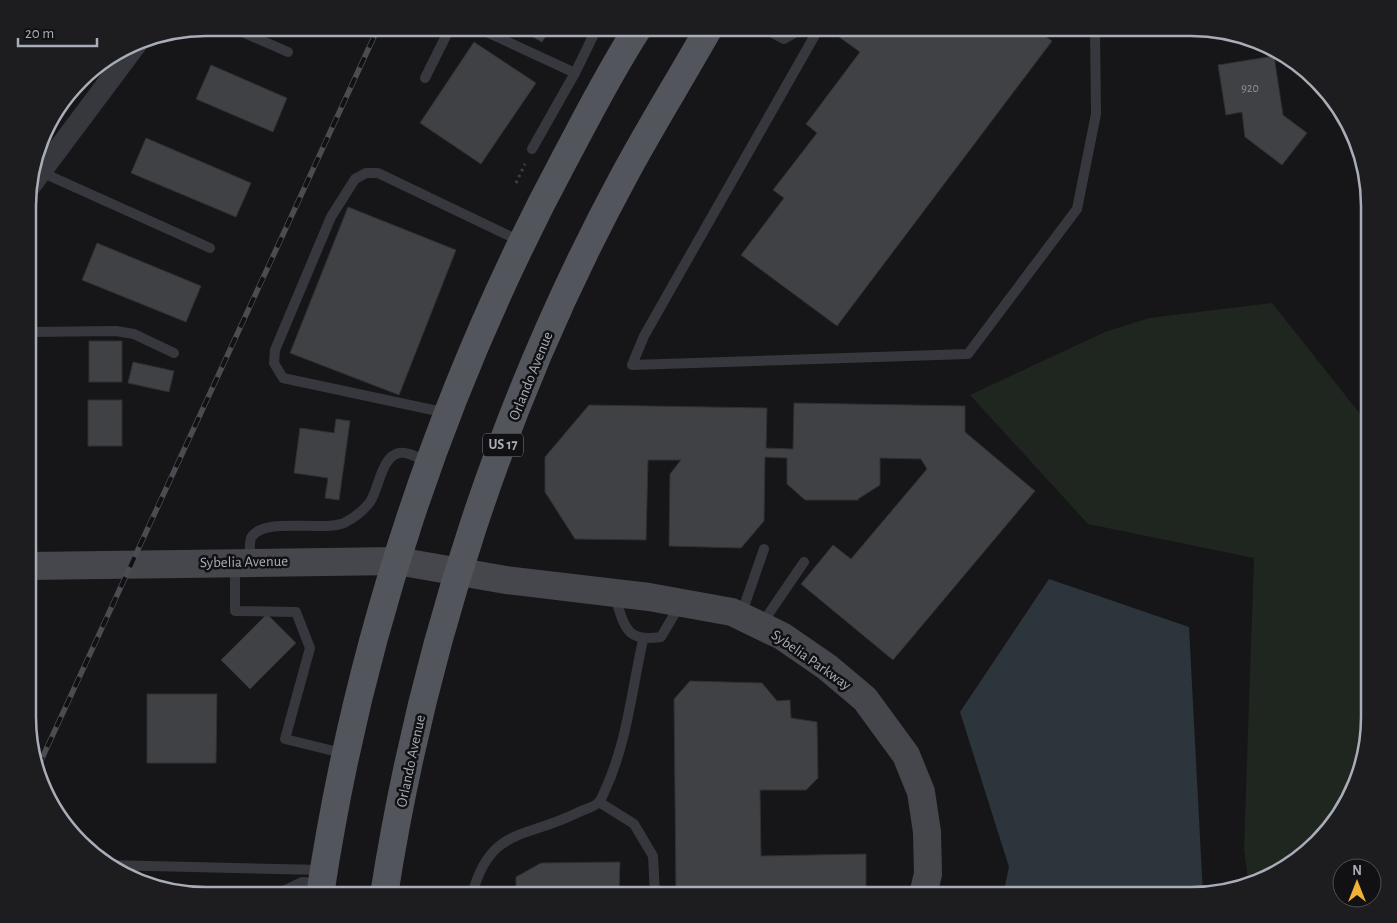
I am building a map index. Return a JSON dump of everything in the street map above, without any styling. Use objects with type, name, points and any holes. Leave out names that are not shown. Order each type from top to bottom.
[{"type":"main road","points":[[322,883],[346,754],[397,561],[429,462],[482,327],[521,242],[582,126],[633,36]]},
{"type":"main road","name":"Orlando Avenue","points":[[386,887],[414,737],[458,571],[499,454],[540,352],[580,265],[625,174],[704,36]]},
{"type":"street","points":[[40,173],[128,55]]},
{"type":"street","name":"Sybelia Avenue","points":[[36,566],[397,561],[458,571]]},
{"type":"street","name":"Sybelia Parkway","points":[[458,571],[506,580],[681,602],[732,612],[782,636],[826,667],[865,699],[906,755],[920,792],[927,832],[928,874],[925,886]]},
{"type":"lane","points":[[252,36],[288,52]]},
{"type":"lane","points":[[425,78],[446,36]]},
{"type":"lane","points":[[495,36],[575,73]]},
{"type":"lane","points":[[532,149],[594,36]]},
{"type":"lane","points":[[813,36],[644,336],[632,365],[968,354],[1077,209],[1096,114],[1095,36]]},
{"type":"lane","points":[[447,414],[283,378],[274,363],[274,350],[331,217],[355,178],[366,173],[378,173],[521,242]]},
{"type":"lane","points":[[38,181],[210,248]]},
{"type":"lane","points":[[36,332],[116,331],[134,334],[174,353]]},
{"type":"lane","points":[[346,754],[285,739],[310,648],[296,612],[235,611],[243,562],[251,539],[256,533],[274,526],[339,525],[354,518],[371,501],[389,460],[398,454],[405,454],[429,462]]},
{"type":"lane","points":[[750,621],[764,549]]},
{"type":"lane","points":[[750,621],[804,562]]},
{"type":"lane","points":[[613,592],[623,621],[631,634],[643,640],[661,637],[681,602]]},
{"type":"lane","points":[[474,887],[478,871],[495,848],[528,830],[565,819],[600,802],[612,776],[621,744],[643,640]]},
{"type":"lane","points":[[600,802],[634,824],[653,856],[655,887]]},
{"type":"lane","points":[[127,867],[322,883]]},
{"type":"lane","points":[[293,887],[302,882],[322,883]]},
{"type":"shaded area","points":[[1272,303],[1360,414],[1360,728],[1352,771],[1343,792],[1319,829],[1294,852],[1276,864],[1247,877],[1244,848],[1254,558],[1088,524],[970,395],[1105,332],[1149,318]]},
{"type":"shaded area","points":[[1049,579],[1189,627],[1203,886],[1005,886],[1009,867],[960,712]]},
{"type":"building","points":[[531,36],[546,36],[542,42]]},
{"type":"building","points":[[838,36],[1045,36],[1052,41],[837,326],[741,255],[784,198],[773,190],[817,133],[806,124],[860,52]]},
{"type":"building","points":[[474,42],[536,83],[481,164],[420,123]]},
{"type":"building","points":[[1270,57],[1274,59],[1283,115],[1307,133],[1282,165],[1245,137],[1242,112],[1226,115],[1218,65]]},
{"type":"building","points":[[211,65],[287,98],[273,132],[196,99]]},
{"type":"building","points":[[146,138],[251,183],[236,217],[131,173]]},
{"type":"building","points":[[348,207],[456,250],[399,395],[290,353]]},
{"type":"building","points":[[97,243],[201,286],[186,322],[82,280]]},
{"type":"building","points":[[89,341],[122,341],[122,382],[89,382]]},
{"type":"building","points":[[133,362],[174,371],[169,392],[128,383]]},
{"type":"building","points":[[88,400],[122,400],[122,446],[88,446]]},
{"type":"building","points":[[794,403],[965,406],[965,432],[1035,491],[893,660],[801,584],[833,545],[851,559],[927,469],[921,459],[880,458],[880,485],[859,500],[805,500],[787,484],[787,458],[765,457],[764,521],[741,548],[669,546],[670,474],[681,460],[648,460],[646,540],[575,539],[545,492],[545,457],[589,405],[767,408],[766,448],[793,449]]},
{"type":"building","points":[[336,419],[350,421],[339,500],[325,498],[328,478],[294,473],[300,428],[334,433]]},
{"type":"building","points":[[267,614],[296,643],[250,689],[221,660]]},
{"type":"building","points":[[690,681],[762,683],[777,701],[790,700],[791,718],[817,722],[818,778],[806,790],[760,790],[761,856],[866,854],[866,886],[676,887],[674,699]]},
{"type":"building","points":[[147,694],[217,694],[216,763],[147,763]]},
{"type":"building","points":[[620,862],[619,887],[516,887],[516,877],[541,863]]},
{"type":"railway","points":[[42,759],[374,36]]}]
